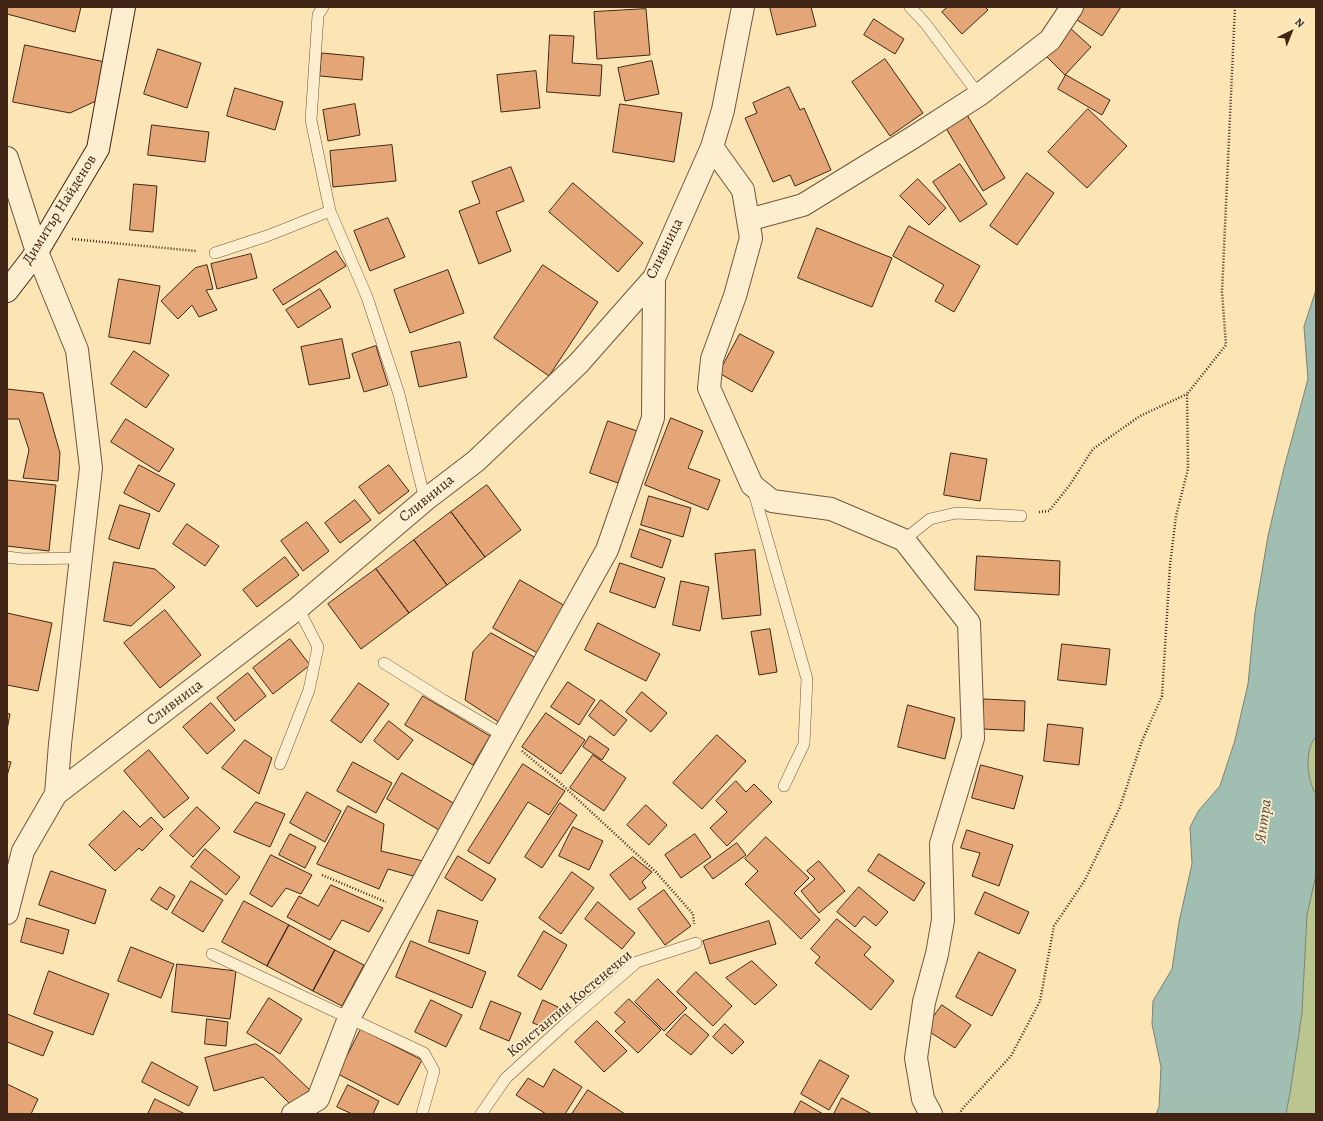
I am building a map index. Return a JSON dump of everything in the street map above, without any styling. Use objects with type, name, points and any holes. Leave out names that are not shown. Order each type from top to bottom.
[{"type":"street","name":"Димитър Найденов","points":[[7,290],[42,245],[98,149],[124,7]]},
{"type":"street","name":"Сливница","points":[[7,913],[24,851],[56,794],[298,608],[425,500],[476,461],[578,364],[654,278],[712,147],[723,110],[743,7]]},
{"type":"street","points":[[748,220],[803,205],[979,95],[1050,40],[1072,7]]},
{"type":"street","points":[[712,147],[743,190],[751,238],[735,296],[712,359],[710,388],[752,485],[772,501],[831,509],[904,540],[969,623],[974,738],[941,844],[943,920],[937,954],[924,1002],[916,1058],[923,1099],[931,1114]]},
{"type":"street","points":[[7,158],[42,245],[77,350],[91,468],[60,737],[56,794]]},
{"type":"street","points":[[303,1112],[318,1099],[349,1018],[503,735],[606,550],[653,418],[654,278]]},
{"type":"lane","points":[[323,7],[318,15],[311,120],[330,212],[367,297],[399,394],[425,500]]},
{"type":"lane","points":[[910,7],[925,22],[979,95]]},
{"type":"lane","points":[[215,253],[267,236],[330,212]]},
{"type":"lane","points":[[752,485],[807,679],[804,744],[784,786]]},
{"type":"lane","points":[[904,540],[930,519],[956,513],[1021,516]]},
{"type":"lane","points":[[7,557],[81,558]]},
{"type":"lane","points":[[280,764],[309,690],[318,647],[298,608]]},
{"type":"lane","points":[[384,663],[503,735]]},
{"type":"lane","name":"Константин Костенечки","points":[[481,1114],[506,1078],[564,1025],[637,962],[696,943]]},
{"type":"lane","points":[[212,954],[424,1052],[434,1071],[422,1114]]},
{"type":"path","points":[[1021,516],[1049,511],[1069,486],[1093,449],[1140,416],[1187,394],[1226,345],[1222,292],[1235,7]]},
{"type":"path","points":[[42,245],[215,253]]},
{"type":"path","points":[[959,1114],[1012,1056],[1040,1001],[1054,926],[1084,880],[1120,807],[1142,741],[1162,696],[1170,565],[1176,516],[1188,469],[1187,394]]},
{"type":"path","points":[[503,735],[558,780],[656,872],[693,914],[696,943]]},
{"type":"path","points":[[322,875],[407,911]]},
{"type":"green space","points":[[1316,737],[1316,794],[1309,773],[1308,757],[1312,742]]},
{"type":"green space","points":[[1316,875],[1316,1114],[1286,1114],[1302,1013],[1307,915]]},
{"type":"water","name":"Янтра","points":[[1316,290],[1316,737],[1312,742],[1310,749],[1308,765],[1311,781],[1316,794],[1316,875],[1307,915],[1302,1013],[1286,1114],[1156,1114],[1159,1107],[1161,1067],[1152,1024],[1153,1001],[1172,969],[1179,922],[1192,864],[1190,827],[1199,810],[1220,786],[1235,740],[1248,684],[1255,613],[1268,536],[1284,468],[1308,379],[1304,327]]},
{"type":"building","points":[[7,7],[81,7],[75,32],[7,14]]},
{"type":"building","points":[[770,7],[811,7],[816,26],[777,35]]},
{"type":"building","points":[[948,7],[985,7],[988,10],[962,34],[942,12]]},
{"type":"building","points":[[1081,7],[1121,7],[1102,36],[1074,18]]},
{"type":"building","points":[[646,9],[650,55],[597,59],[594,12]]},
{"type":"building","points":[[874,19],[904,39],[895,54],[864,35]]},
{"type":"building","points":[[1070,28],[1091,47],[1065,75],[1045,55]]},
{"type":"building","points":[[550,35],[574,36],[572,63],[602,65],[600,96],[547,92]]},
{"type":"building","points":[[25,45],[105,62],[98,100],[70,113],[13,102]]},
{"type":"building","points":[[158,49],[201,63],[187,108],[144,94]]},
{"type":"building","points":[[322,53],[364,57],[362,80],[320,76]]},
{"type":"building","points":[[885,59],[923,113],[890,136],[852,82]]},
{"type":"building","points":[[652,61],[659,94],[625,101],[618,68]]},
{"type":"building","points":[[536,71],[540,108],[501,112],[497,75]]},
{"type":"building","points":[[1066,75],[1110,100],[1102,115],[1058,89]]},
{"type":"building","points":[[789,87],[800,110],[804,108],[831,170],[795,186],[790,175],[773,182],[745,118],[757,113],[753,103]]},
{"type":"building","points":[[235,88],[283,102],[275,130],[227,116]]},
{"type":"building","points":[[355,104],[360,135],[328,141],[323,110]]},
{"type":"building","points":[[620,104],[682,113],[674,162],[613,152]]},
{"type":"building","points":[[1088,109],[1127,146],[1087,188],[1048,152]]},
{"type":"building","points":[[964,110],[1005,178],[983,191],[943,123]]},
{"type":"building","points":[[152,125],[209,132],[205,162],[148,155]]},
{"type":"building","points":[[392,145],[396,181],[333,187],[330,151]]},
{"type":"building","points":[[960,164],[987,204],[960,222],[933,182]]},
{"type":"building","points":[[511,167],[524,201],[496,212],[511,251],[479,264],[459,211],[480,203],[472,182]]},
{"type":"building","points":[[1027,173],[1054,193],[1017,245],[990,226]]},
{"type":"building","points":[[918,179],[946,208],[929,225],[900,196]]},
{"type":"building","points":[[573,183],[643,243],[618,272],[549,212]]},
{"type":"building","points":[[134,184],[157,186],[153,232],[130,230]]},
{"type":"building","points":[[388,218],[405,257],[370,271],[354,231]]},
{"type":"building","points":[[909,226],[980,266],[954,312],[935,301],[944,285],[893,256]]},
{"type":"building","points":[[817,228],[892,258],[872,307],[798,278]]},
{"type":"building","points":[[336,251],[346,266],[283,305],[273,290]]},
{"type":"building","points":[[251,254],[257,278],[217,289],[211,264]]},
{"type":"building","points":[[207,265],[213,289],[206,290],[217,310],[199,317],[192,305],[178,319],[161,301],[195,268]]},
{"type":"building","points":[[543,265],[598,302],[549,376],[494,338]]},
{"type":"building","points":[[448,270],[464,313],[410,333],[394,290]]},
{"type":"building","points":[[119,279],[160,286],[150,344],[109,337]]},
{"type":"building","points":[[320,289],[331,307],[298,328],[286,310]]},
{"type":"building","points":[[740,334],[774,352],[752,392],[719,373]]},
{"type":"building","points":[[342,339],[350,378],[309,385],[301,347]]},
{"type":"building","points":[[460,342],[467,377],[419,387],[411,352]]},
{"type":"building","points":[[376,346],[388,385],[364,392],[352,354]]},
{"type":"building","points":[[134,351],[169,375],[146,408],[111,384]]},
{"type":"building","points":[[7,389],[43,393],[60,453],[58,481],[23,478],[29,450],[19,419],[7,419]]},
{"type":"building","points":[[671,418],[703,431],[688,468],[720,480],[708,510],[645,485]]},
{"type":"building","points":[[126,419],[174,449],[159,472],[111,442]]},
{"type":"building","points":[[608,421],[637,431],[618,483],[590,473]]},
{"type":"building","points":[[951,453],[987,459],[980,501],[944,495]]},
{"type":"building","points":[[139,465],[175,484],[159,512],[124,493]]},
{"type":"building","points":[[389,465],[409,491],[379,514],[359,487]]},
{"type":"building","points":[[7,480],[56,485],[49,551],[7,546]]},
{"type":"building","points":[[487,485],[521,530],[485,557],[451,512]]},
{"type":"building","points":[[649,496],[691,508],[683,537],[641,525]]},
{"type":"building","points":[[355,500],[371,520],[340,543],[325,523]]},
{"type":"building","points":[[120,505],[150,514],[139,549],[109,539]]},
{"type":"building","points":[[451,512],[485,557],[447,585],[414,540]]},
{"type":"building","points":[[307,522],[329,551],[303,571],[281,541]]},
{"type":"building","points":[[187,524],[219,546],[205,566],[173,544]]},
{"type":"building","points":[[640,529],[671,540],[662,568],[631,557]]},
{"type":"building","points":[[414,540],[447,585],[409,613],[376,569]]},
{"type":"building","points":[[755,550],[761,615],[722,619],[715,554]]},
{"type":"building","points":[[977,556],[1060,561],[1059,595],[975,590]]},
{"type":"building","points":[[285,557],[299,575],[257,607],[243,590]]},
{"type":"building","points":[[114,562],[155,569],[175,587],[131,626],[104,621]]},
{"type":"building","points":[[620,563],[665,578],[655,608],[610,592]]},
{"type":"building","points":[[376,569],[409,613],[361,649],[328,604]]},
{"type":"building","points":[[520,580],[567,607],[541,655],[493,628]]},
{"type":"building","points":[[681,581],[709,587],[700,631],[673,625]]},
{"type":"building","points":[[165,610],[201,655],[160,688],[124,643]]},
{"type":"building","points":[[7,613],[52,623],[38,691],[7,685]]},
{"type":"building","points":[[598,623],[660,654],[646,681],[585,650]]},
{"type":"building","points":[[770,629],[777,672],[759,675],[751,632]]},
{"type":"building","points":[[491,633],[538,659],[500,723],[465,700],[473,652]]},
{"type":"building","points":[[290,639],[310,665],[273,694],[253,668]]},
{"type":"building","points":[[1062,644],[1110,649],[1106,685],[1058,680]]},
{"type":"building","points":[[248,673],[266,696],[235,721],[217,698]]},
{"type":"building","points":[[568,682],[595,700],[579,725],[551,707]]},
{"type":"building","points":[[359,683],[389,704],[361,743],[331,721]]},
{"type":"building","points":[[642,692],[667,713],[651,732],[626,712]]},
{"type":"building","points":[[423,696],[490,736],[473,765],[405,725]]},
{"type":"building","points":[[984,699],[1025,701],[1024,731],[983,729]]},
{"type":"building","points":[[601,700],[627,720],[614,736],[589,716]]},
{"type":"building","points":[[211,703],[235,730],[207,754],[183,727]]},
{"type":"building","points":[[908,705],[955,718],[945,759],[898,747]]},
{"type":"building","points":[[7,713],[10,714],[7,730]]},
{"type":"building","points":[[546,713],[585,740],[561,774],[522,747]]},
{"type":"building","points":[[389,721],[413,740],[398,760],[374,741]]},
{"type":"building","points":[[1048,724],[1083,728],[1079,765],[1044,761]]},
{"type":"building","points":[[717,735],[746,761],[702,809],[673,783]]},
{"type":"building","points":[[590,736],[609,749],[602,760],[583,747]]},
{"type":"building","points":[[245,740],[272,758],[259,794],[222,768]]},
{"type":"building","points":[[149,750],[189,798],[164,818],[124,771]]},
{"type":"building","points":[[593,755],[626,778],[604,811],[570,788]]},
{"type":"building","points":[[7,761],[11,762],[7,776]]},
{"type":"building","points":[[353,762],[392,783],[376,813],[337,791]]},
{"type":"building","points":[[523,764],[565,791],[549,815],[528,802],[489,864],[468,851]]},
{"type":"building","points":[[981,765],[1023,776],[1014,809],[972,798]]},
{"type":"building","points":[[402,773],[455,804],[439,830],[387,799]]},
{"type":"building","points":[[736,781],[746,792],[754,784],[772,802],[727,846],[710,828],[727,812],[716,801]]},
{"type":"building","points":[[307,792],[341,811],[325,842],[290,823]]},
{"type":"building","points":[[256,802],[285,814],[270,847],[234,832]]},
{"type":"building","points":[[560,803],[577,815],[542,868],[525,857]]},
{"type":"building","points":[[646,805],[667,825],[649,845],[627,825]]},
{"type":"building","points":[[348,806],[384,824],[381,851],[423,861],[413,876],[388,869],[379,889],[317,864]]},
{"type":"building","points":[[197,807],[220,828],[193,857],[170,836]]},
{"type":"building","points":[[124,811],[140,827],[151,817],[163,829],[142,851],[139,848],[115,871],[89,845]]},
{"type":"building","points":[[573,827],[603,841],[589,870],[559,856]]},
{"type":"building","points":[[967,830],[1013,845],[999,886],[972,876],[980,853],[961,848]]},
{"type":"building","points":[[290,834],[316,847],[305,868],[279,855]]},
{"type":"building","points":[[695,834],[711,857],[681,878],[665,855]]},
{"type":"building","points":[[766,837],[809,878],[794,893],[820,920],[801,939],[745,884],[758,871],[745,859]]},
{"type":"building","points":[[737,843],[746,855],[713,879],[704,867]]},
{"type":"building","points":[[205,849],[240,877],[226,895],[191,867]]},
{"type":"building","points":[[879,854],[925,883],[914,901],[868,871]]},
{"type":"building","points":[[271,855],[312,875],[301,894],[286,888],[272,907],[250,894]]},
{"type":"building","points":[[458,856],[496,879],[482,901],[445,878]]},
{"type":"building","points":[[633,857],[652,872],[642,882],[646,888],[630,900],[610,875]]},
{"type":"building","points":[[819,861],[845,891],[819,913],[801,891],[815,879],[807,871]]},
{"type":"building","points":[[51,871],[106,890],[95,924],[39,905]]},
{"type":"building","points":[[572,872],[594,888],[561,934],[539,918]]},
{"type":"building","points":[[191,881],[223,900],[203,932],[172,913]]},
{"type":"building","points":[[331,885],[383,908],[369,932],[342,920],[330,940],[287,917],[299,896],[318,906]]},
{"type":"building","points":[[160,887],[175,896],[167,910],[151,900]]},
{"type":"building","points":[[859,887],[888,912],[876,926],[864,916],[855,927],[837,912]]},
{"type":"building","points":[[664,890],[691,926],[665,945],[638,909]]},
{"type":"building","points":[[985,892],[1029,912],[1019,934],[975,914]]},
{"type":"building","points":[[244,901],[289,925],[267,966],[222,942]]},
{"type":"building","points":[[598,902],[635,933],[622,949],[585,919]]},
{"type":"building","points":[[438,910],[478,921],[469,954],[429,942]]},
{"type":"building","points":[[27,918],[69,930],[63,954],[21,942]]},
{"type":"building","points":[[837,919],[871,947],[864,955],[894,981],[871,1010],[815,963],[820,957],[811,949]]},
{"type":"building","points":[[769,921],[776,944],[710,964],[703,941]]},
{"type":"building","points":[[289,925],[335,950],[313,991],[267,966]]},
{"type":"building","points":[[544,931],[567,945],[541,990],[518,976]]},
{"type":"building","points":[[411,941],[486,972],[472,1008],[396,977]]},
{"type":"building","points":[[131,947],[174,964],[161,998],[118,981]]},
{"type":"building","points":[[335,950],[364,965],[342,1006],[313,991]]},
{"type":"building","points":[[979,952],[1016,970],[992,1016],[956,997]]},
{"type":"building","points":[[752,961],[777,985],[755,1005],[726,978]]},
{"type":"building","points":[[177,964],[236,971],[230,1019],[172,1012]]},
{"type":"building","points":[[49,971],[109,994],[93,1035],[34,1014]]},
{"type":"building","points":[[696,972],[732,1006],[713,1026],[677,992]]},
{"type":"building","points":[[658,979],[687,1008],[664,1031],[635,1002]]},
{"type":"building","points":[[269,998],[302,1019],[280,1054],[247,1033]]},
{"type":"building","points":[[629,999],[661,1030],[638,1053],[615,1031],[625,1022],[615,1013]]},
{"type":"building","points":[[431,1000],[462,1015],[446,1047],[415,1032]]},
{"type":"building","points":[[543,1000],[558,1007],[548,1029],[533,1023]]},
{"type":"building","points":[[491,1001],[521,1013],[509,1041],[480,1029]]},
{"type":"building","points":[[942,1005],[971,1025],[955,1048],[925,1029]]},
{"type":"building","points":[[7,1014],[53,1032],[43,1056],[7,1042]]},
{"type":"building","points":[[685,1014],[709,1035],[691,1055],[666,1035]]},
{"type":"building","points":[[207,1019],[228,1022],[226,1046],[205,1044]]},
{"type":"building","points":[[597,1021],[627,1051],[604,1072],[575,1042]]},
{"type":"building","points":[[725,1024],[744,1042],[732,1054],[713,1037]]},
{"type":"building","points":[[361,1029],[422,1060],[398,1105],[338,1074]]},
{"type":"building","points":[[256,1044],[273,1055],[310,1090],[290,1104],[263,1077],[214,1091],[205,1058]]},
{"type":"building","points":[[820,1060],[849,1076],[829,1110],[801,1094]]},
{"type":"building","points":[[152,1062],[198,1087],[189,1106],[142,1082]]},
{"type":"building","points":[[554,1069],[582,1087],[565,1114],[546,1114],[516,1095],[528,1078],[543,1087]]},
{"type":"building","points":[[7,1084],[38,1099],[31,1114],[7,1114]]},
{"type":"building","points":[[348,1085],[379,1101],[373,1114],[352,1114],[337,1107]]},
{"type":"building","points":[[588,1090],[625,1114],[572,1114]]},
{"type":"building","points":[[842,1098],[872,1114],[834,1114]]},
{"type":"building","points":[[155,1099],[185,1114],[148,1114]]},
{"type":"building","points":[[801,1101],[823,1114],[794,1114]]}]
